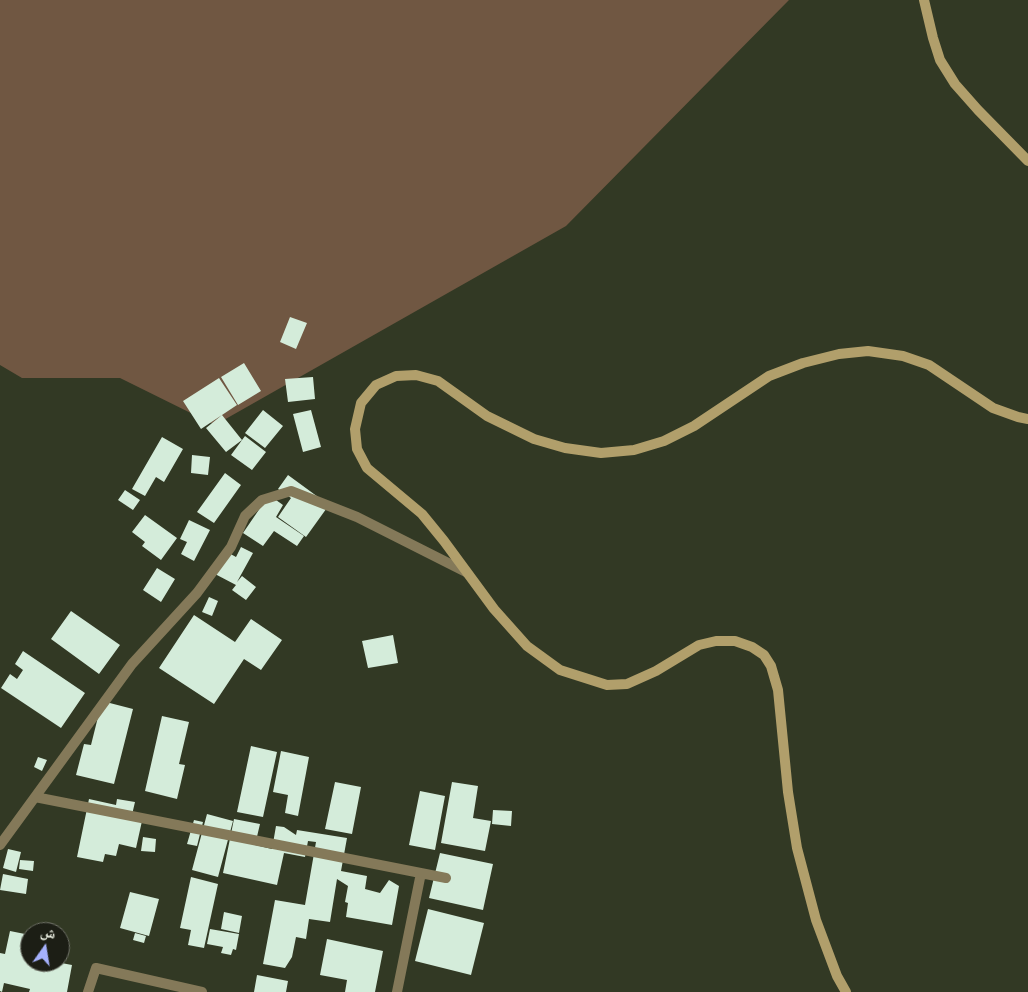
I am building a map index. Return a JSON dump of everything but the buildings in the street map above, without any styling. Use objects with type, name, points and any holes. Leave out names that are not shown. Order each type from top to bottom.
[{"type":"main road","points":[[924,0],[940,60],[955,84],[1028,160]]},
{"type":"main road","points":[[846,992],[837,976],[816,920],[797,848],[788,792],[778,690],[771,666],[764,655],[752,647],[734,641],[716,641],[699,645],[656,671],[627,684],[607,684],[584,679],[560,670],[527,646],[494,609],[422,514],[367,468],[356,449],[355,429],[361,403],[376,385],[396,376],[416,375],[438,382],[487,416],[534,439],[566,448],[601,453],[634,450],[664,441],[694,426],[769,376],[803,363],[840,354],[868,352],[903,356],[929,365],[993,408],[1018,418],[1028,419]]},
{"type":"street","points":[[0,845],[132,664],[197,593],[231,547],[246,516],[262,500],[292,491],[357,517],[466,572]]},
{"type":"street","points":[[35,797],[446,878]]},
{"type":"street","points":[[397,992],[422,873]]},
{"type":"street","points":[[88,992],[96,968],[202,992]]},
{"type":"shaded area","points":[[0,0],[789,0],[566,226],[215,425],[120,378],[22,378],[0,365]]}]
